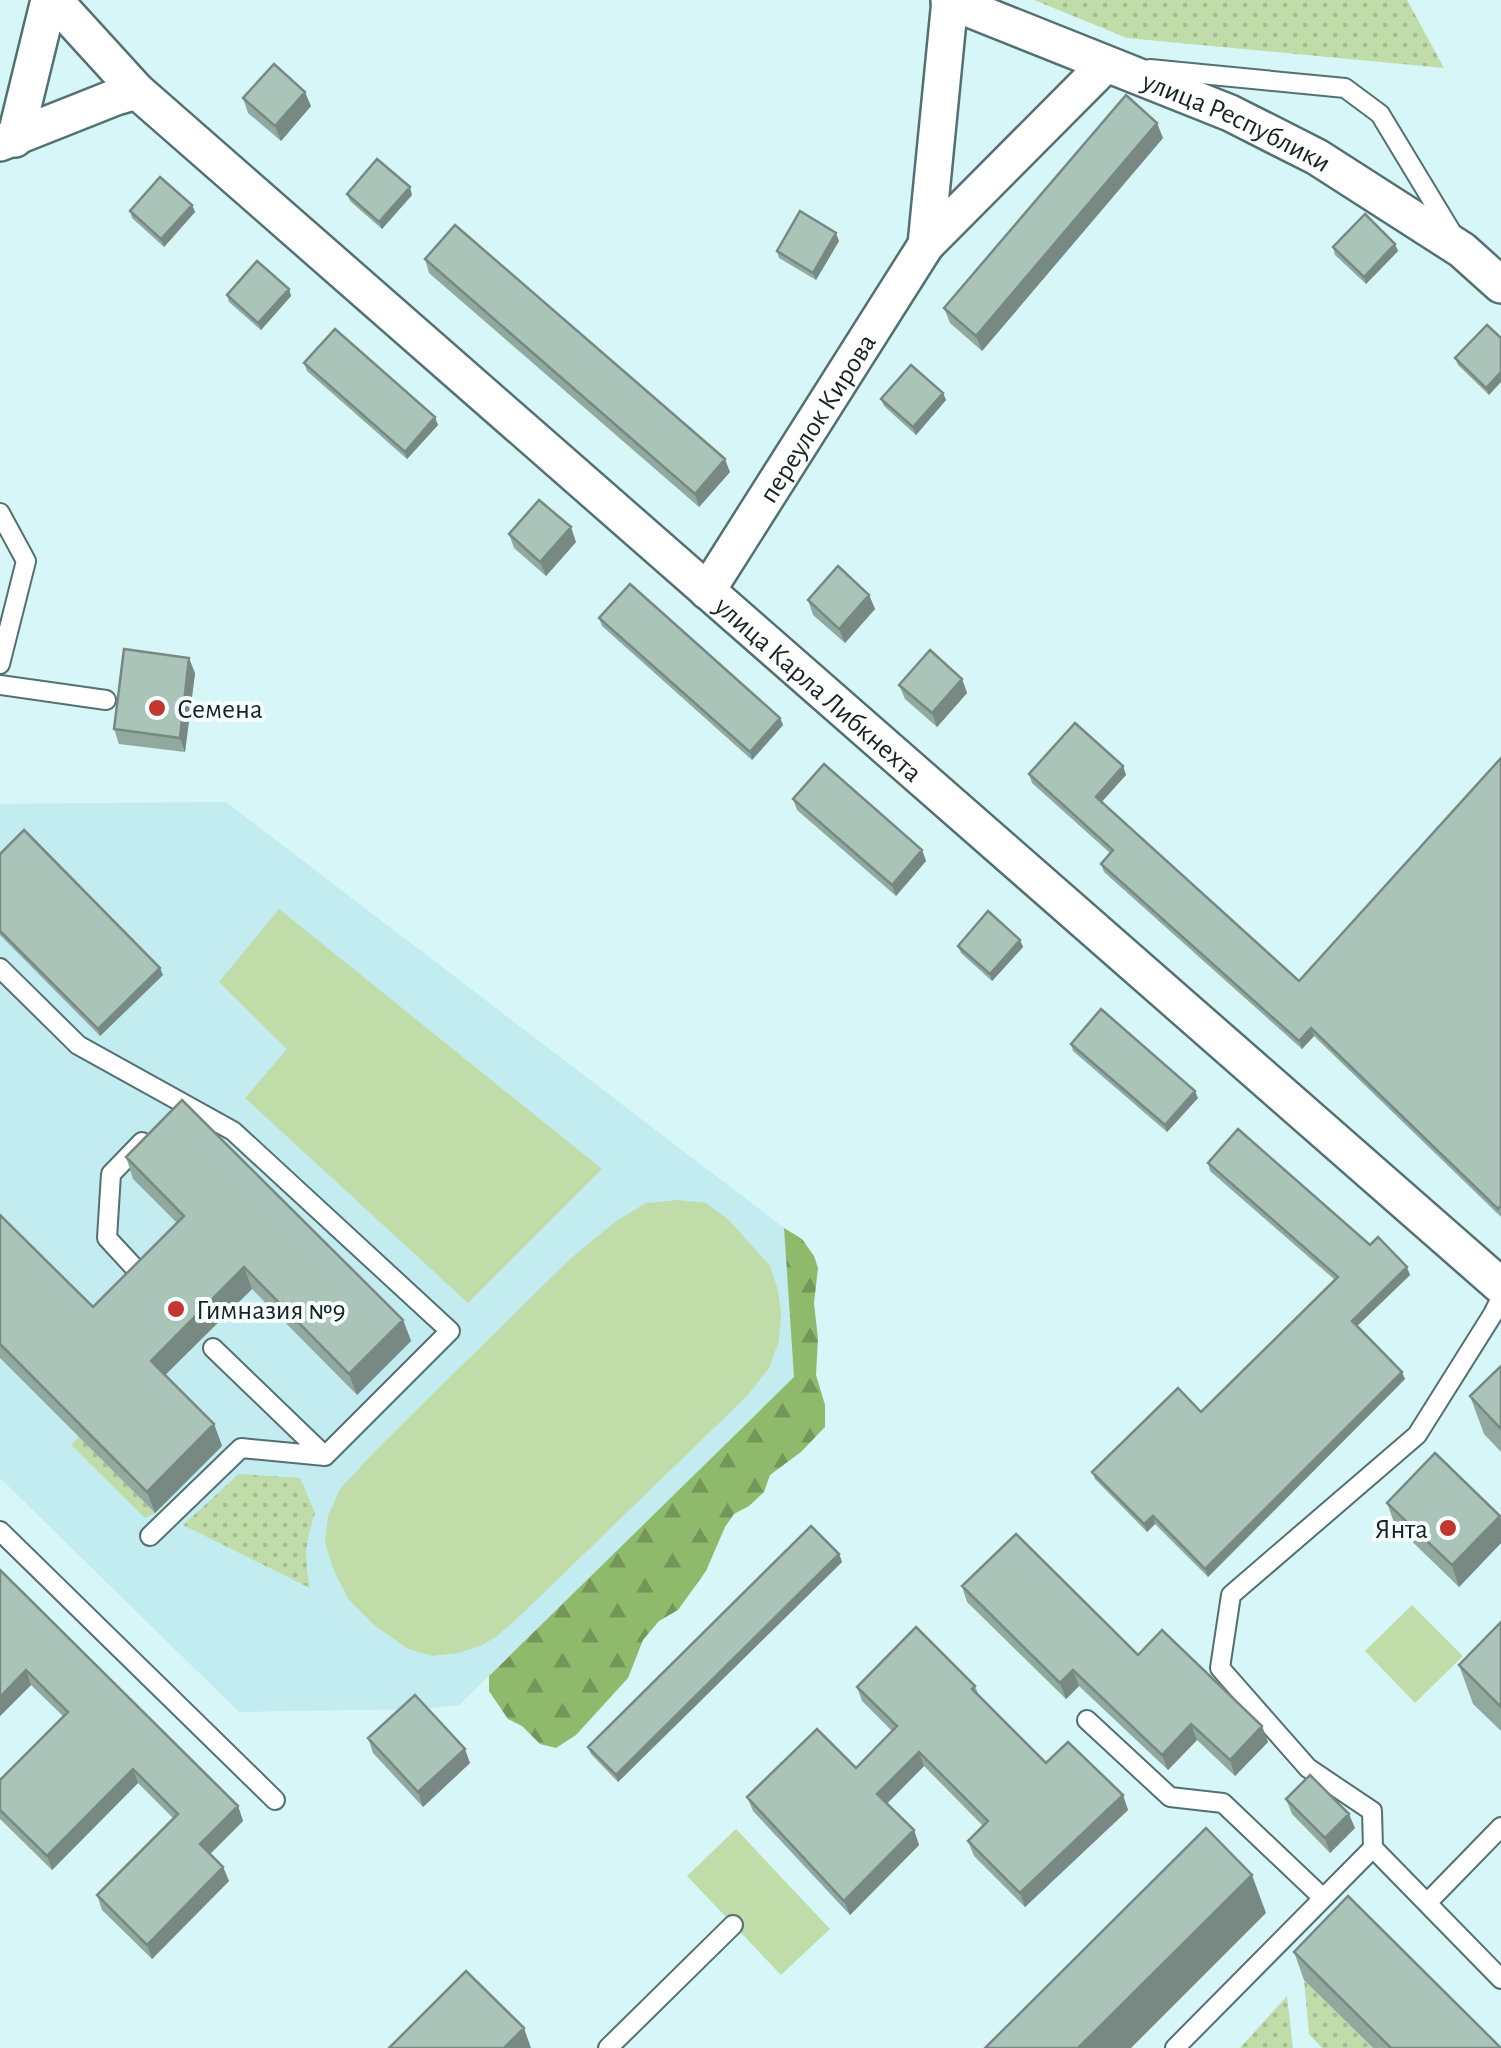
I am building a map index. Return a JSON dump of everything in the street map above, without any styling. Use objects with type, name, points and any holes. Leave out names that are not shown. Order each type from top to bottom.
[{"type":"street","name":"улица Карла Либкнехта","points":[[52,0],[136,91],[1501,1286]]},
{"type":"street","points":[[8,141],[52,0]]},
{"type":"street","name":"улица Республики","points":[[950,1],[1230,113],[1317,157],[1462,250],[1501,284]]},
{"type":"street","name":"переулок Кирова","points":[[926,245],[950,1]]},
{"type":"street","name":"переулок Кирова","points":[[708,591],[926,245],[1105,65]]},
{"type":"street","points":[[8,141],[136,91]]},
{"type":"lane","points":[[1105,65],[1346,88],[1380,114],[1462,250]]},
{"type":"lane","points":[[0,513],[26,561],[0,664]]},
{"type":"lane","points":[[0,686],[106,700]]},
{"type":"lane","points":[[0,968],[78,1045],[233,1131],[450,1331],[325,1456]]},
{"type":"lane","points":[[167,1117],[181,1102]]},
{"type":"lane","points":[[133,1266],[107,1238],[111,1174],[153,1131]]},
{"type":"lane","points":[[1501,1298],[1417,1435],[1231,1596],[1220,1668],[1308,1768],[1372,1811],[1373,1848],[1501,1979]]},
{"type":"lane","points":[[213,1348],[325,1456]]},
{"type":"lane","points":[[150,1536],[241,1448],[325,1456]]},
{"type":"lane","points":[[0,1530],[275,1800]]},
{"type":"lane","points":[[1088,1720],[1170,1798],[1223,1803],[1323,1898]]},
{"type":"lane","points":[[1427,1903],[1501,1827]]},
{"type":"lane","points":[[1174,2048],[1373,1848]]},
{"type":"lane","points":[[608,2048],[734,1925]]},
{"type":"shaded area","points":[[226,802],[784,1228],[794,1377],[459,1705],[239,1712],[0,1478],[0,804]]},
{"type":"green space","points":[[1034,0],[1407,0],[1444,68],[1127,38]]},
{"type":"green space","points":[[279,909],[602,1169],[468,1303],[245,1098],[287,1049],[219,982]]},
{"type":"green space","points":[[646,1203],[706,1203],[728,1219],[770,1266],[781,1313],[779,1341],[769,1368],[747,1396],[496,1637],[458,1653],[432,1656],[408,1649],[374,1625],[349,1600],[334,1571],[325,1543],[328,1516],[340,1489],[569,1260],[616,1221]]},
{"type":"green space","points":[[784,1228],[802,1239],[818,1268],[814,1303],[816,1375],[825,1405],[825,1427],[801,1452],[770,1475],[764,1492],[734,1514],[706,1571],[678,1610],[659,1621],[643,1640],[628,1678],[576,1735],[556,1748],[540,1744],[522,1726],[508,1719],[489,1691],[489,1676],[794,1377]]},
{"type":"green space","points":[[79,1437],[155,1513],[145,1518],[71,1445]]},
{"type":"green space","points":[[239,1474],[300,1478],[315,1513],[306,1550],[310,1588],[183,1525]]},
{"type":"green space","points":[[1412,1605],[1463,1656],[1415,1703],[1365,1651]]},
{"type":"green space","points":[[736,1829],[830,1929],[781,1975],[687,1876]]},
{"type":"green space","points":[[1304,1980],[1373,2048],[1322,2048],[1309,2034]]},
{"type":"green space","points":[[1287,1996],[1293,2048],[1240,2048]]},
{"type":"building","points":[[274,64],[305,92],[275,126],[243,98]]},
{"type":"building","points":[[1126,95],[1157,123],[976,336],[944,308]]},
{"type":"building","points":[[377,159],[410,187],[379,222],[347,194]]},
{"type":"building","points":[[160,177],[192,205],[161,239],[130,211]]},
{"type":"building","points":[[800,211],[836,233],[813,273],[777,251]]},
{"type":"building","points":[[1365,214],[1395,244],[1364,277],[1333,247]]},
{"type":"building","points":[[455,225],[725,459],[695,494],[425,259]]},
{"type":"building","points":[[257,261],[289,289],[258,323],[227,295]]},
{"type":"building","points":[[1487,325],[1501,338],[1501,372],[1486,388],[1455,358]]},
{"type":"building","points":[[335,329],[435,417],[405,452],[304,363]]},
{"type":"building","points":[[911,365],[943,393],[913,427],[881,399]]},
{"type":"building","points":[[539,500],[571,527],[540,562],[509,534]]},
{"type":"building","points":[[838,566],[869,595],[839,629],[808,600]]},
{"type":"building","points":[[630,584],[780,718],[750,752],[599,618]]},
{"type":"building","name":"Семена","points":[[124,649],[189,658],[180,738],[114,729]]},
{"type":"building","points":[[930,650],[962,679],[932,713],[899,685]]},
{"type":"building","points":[[1075,723],[1123,766],[1096,797],[1299,981],[1501,758],[1498,1209],[1311,1028],[1299,1041],[1101,864],[1113,850],[1029,774]]},
{"type":"building","points":[[824,764],[922,850],[892,885],[793,799]]},
{"type":"building","points":[[24,830],[160,968],[98,1029],[0,931],[0,854]]},
{"type":"building","points":[[988,911],[1020,940],[990,974],[958,946]]},
{"type":"building","points":[[1101,1009],[1195,1091],[1165,1125],[1071,1044]]},
{"type":"building","name":"Гимназия №9","points":[[182,1100],[403,1320],[349,1374],[244,1267],[151,1361],[214,1424],[147,1492],[0,1344],[0,1215],[93,1307],[184,1216],[126,1157]]},
{"type":"building","points":[[1238,1129],[1370,1245],[1378,1237],[1407,1267],[1352,1321],[1402,1372],[1205,1569],[1153,1516],[1144,1524],[1092,1472],[1178,1388],[1201,1412],[1338,1277],[1208,1163]]},
{"type":"building","points":[[1501,1366],[1501,1429],[1470,1396]]},
{"type":"building","name":"Янта","points":[[1435,1453],[1500,1516],[1452,1565],[1387,1503]]},
{"type":"building","points":[[811,1526],[839,1554],[616,1775],[588,1747]]},
{"type":"building","points":[[1016,1534],[1138,1655],[1162,1630],[1262,1726],[1230,1760],[1191,1724],[1162,1755],[1073,1670],[1060,1683],[962,1586]]},
{"type":"building","points":[[0,1570],[238,1806],[200,1844],[223,1867],[147,1945],[97,1895],[178,1814],[133,1769],[47,1856],[0,1810],[0,1780],[68,1712],[26,1670],[0,1697]]},
{"type":"building","points":[[1501,1622],[1501,1707],[1459,1665]]},
{"type":"building","points":[[916,1627],[1046,1763],[1068,1742],[1123,1795],[1020,1893],[968,1841],[988,1821],[919,1752],[877,1794],[914,1830],[844,1901],[747,1797],[817,1729],[856,1768],[897,1726],[857,1687]]},
{"type":"building","points":[[415,1695],[465,1749],[418,1792],[368,1738]]},
{"type":"building","points":[[1310,1775],[1349,1814],[1325,1838],[1286,1799]]},
{"type":"building","points":[[1206,1828],[1252,1875],[1078,2048],[985,2048]]},
{"type":"building","points":[[1348,1896],[1501,2048],[1391,2048],[1294,1952]]},
{"type":"building","points":[[466,1971],[524,2028],[504,2048],[389,2048]]},
{"type":"place","name":"Семена","points":[[157,708]]},
{"type":"place","name":"Гимназия №9","points":[[176,1309]]},
{"type":"place","name":"Янта","points":[[1448,1528]]}]
